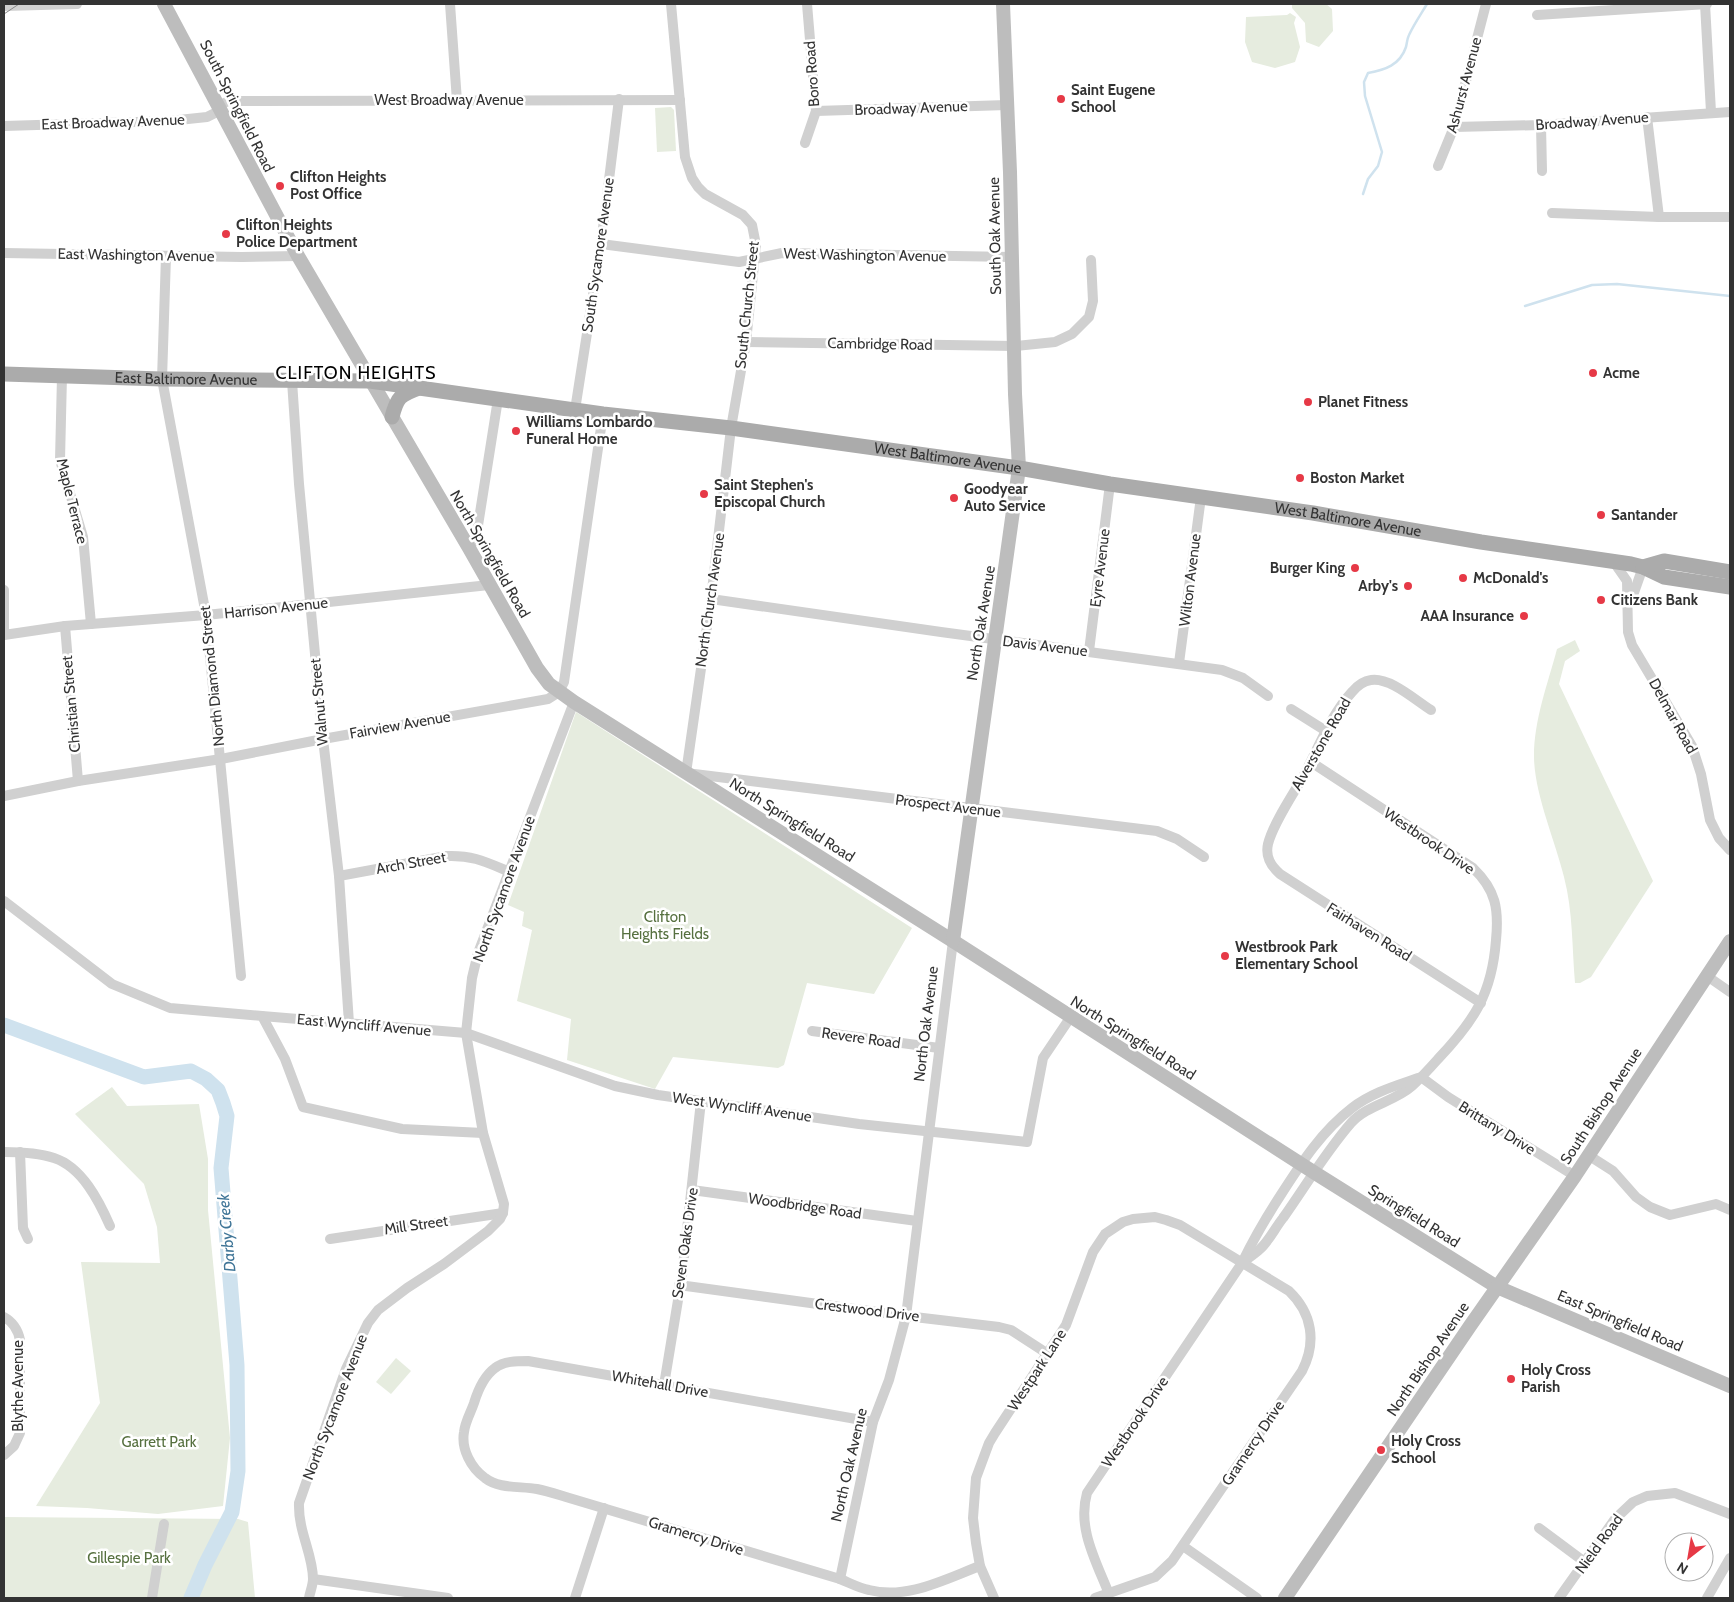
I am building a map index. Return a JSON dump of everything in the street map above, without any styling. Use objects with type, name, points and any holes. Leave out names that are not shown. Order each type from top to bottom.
[{"type":"main road","name":"South Springfield Road","points":[[164,4],[298,256],[370,381]]},
{"type":"main road","name":"South Oak Avenue","points":[[1004,4],[1018,468]]},
{"type":"main road","name":"East Baltimore Avenue","points":[[4,374],[162,379],[370,381]]},
{"type":"main road","name":"West Baltimore Avenue","points":[[370,381],[603,414],[731,428],[1018,468],[1643,567]]},
{"type":"main road","name":"North Springfield Road","points":[[370,381],[548,684],[1314,1173]]},
{"type":"main road","points":[[392,417],[396,402],[402,394],[421,388]]},
{"type":"main road","name":"North Oak Avenue","points":[[953,941],[1018,468]]},
{"type":"main road","points":[[1643,567],[1664,561],[1730,572]]},
{"type":"main road","points":[[1643,567],[1664,577],[1730,587]]},
{"type":"main road","name":"South Bishop Avenue","points":[[1497,1287],[1575,1176],[1730,942]]},
{"type":"main road","name":"Springfield Road","points":[[1314,1173],[1497,1287]]},
{"type":"main road","name":"East Springfield Road","points":[[1497,1287],[1730,1386]]},
{"type":"main road","name":"North Bishop Avenue","points":[[1284,1598],[1497,1287]]},
{"type":"street","points":[[4,6],[77,4]]},
{"type":"street","points":[[450,4],[457,100]]},
{"type":"street","name":"South Church Street","points":[[671,4],[685,157],[692,178],[706,194],[736,210],[748,220],[754,231],[756,244],[746,342],[731,428]]},
{"type":"street","name":"Boro Road","points":[[805,143],[816,111],[807,4]]},
{"type":"street","name":"Ashurst Avenue","points":[[1438,166],[1454,127],[1486,4]]},
{"type":"street","points":[[1536,16],[1706,4],[1711,112]]},
{"type":"street","name":"South Sycamore Avenue","points":[[575,410],[601,244],[619,99]]},
{"type":"street","name":"West Broadway Avenue","points":[[220,108],[228,101],[680,100]]},
{"type":"street","name":"Broadway Avenue","points":[[816,111],[1007,105]]},
{"type":"street","name":"East Broadway Avenue","points":[[4,126],[169,121],[207,117],[220,108]]},
{"type":"street","name":"Broadway Avenue","points":[[1454,127],[1541,125],[1730,112]]},
{"type":"street","points":[[1648,117],[1660,217]]},
{"type":"street","points":[[1541,125],[1542,172]]},
{"type":"street","points":[[1552,213],[1660,217],[1730,217]]},
{"type":"street","name":"West Washington Avenue","points":[[601,244],[739,262],[782,253],[1012,257]]},
{"type":"street","name":"East Washington Avenue","points":[[4,253],[242,257],[298,256]]},
{"type":"street","name":"North Diamond Street","points":[[166,256],[162,379],[206,615],[241,976]]},
{"type":"street","name":"Cambridge Road","points":[[746,342],[1014,346],[1055,342],[1072,334],[1089,317],[1092,301],[1091,260]]},
{"type":"street","name":"Maple Terrace","points":[[62,376],[60,460],[83,536],[92,624]]},
{"type":"street","name":"Walnut Street","points":[[292,381],[310,604],[339,876],[349,1023]]},
{"type":"street","points":[[469,548],[476,538],[498,399]]},
{"type":"street","points":[[559,692],[564,682],[603,414]]},
{"type":"street","name":"North Church Avenue","points":[[686,772],[711,599],[731,428]]},
{"type":"street","name":"Eyre Avenue","points":[[1089,651],[1110,484]]},
{"type":"street","name":"Wilton Avenue","points":[[1179,663],[1201,497]]},
{"type":"street","name":"Delmar Road","points":[[1612,561],[1627,581],[1628,632],[1632,645],[1692,746],[1701,774],[1710,820],[1719,838],[1730,850]]},
{"type":"street","name":"Delmar Road","points":[[1628,609],[1643,567]]},
{"type":"street","name":"Harrison Avenue","points":[[4,635],[65,626],[206,615],[489,584]]},
{"type":"street","points":[[4,590],[4,635]]},
{"type":"street","name":"Davis Avenue","points":[[711,599],[1222,670],[1243,678],[1268,696]]},
{"type":"street","name":"Christian Street","points":[[65,626],[78,781]]},
{"type":"street","name":"Alverstone Road","points":[[1267,853],[1274,828],[1326,731],[1353,690],[1370,680],[1381,680],[1390,683],[1431,710]]},
{"type":"street","name":"Fairview Avenue","points":[[4,796],[78,781],[221,759],[548,699],[559,692]]},
{"type":"street","name":"North Sycamore Avenue","points":[[309,1598],[313,1579],[299,1514],[299,1503],[346,1369],[360,1337],[378,1310],[477,1239],[494,1225],[503,1213],[504,1204],[483,1133],[466,1033],[474,970],[478,953],[574,702]]},
{"type":"street","points":[[1291,709],[1326,731]]},
{"type":"street","name":"Westbrook Drive","points":[[1242,1263],[1261,1248],[1332,1146],[1353,1121],[1360,1115],[1401,1095],[1459,1037],[1472,1020],[1481,1003],[1494,963],[1497,927],[1495,902],[1488,884],[1473,868],[1311,762]]},
{"type":"street","name":"Prospect Avenue","points":[[686,772],[1157,831],[1177,839],[1204,858]]},
{"type":"street","name":"Fairhaven Road","points":[[1267,853],[1271,866],[1280,874],[1481,1003]]},
{"type":"street","name":"Arch Street","points":[[339,876],[454,855],[474,857],[510,872]]},
{"type":"street","name":"East Wyncliff Avenue","points":[[4,901],[112,984],[170,1008],[466,1033]]},
{"type":"street","name":"North Oak Avenue","points":[[840,1579],[873,1422],[889,1380],[906,1316],[953,941]]},
{"type":"street","points":[[1707,976],[1730,992]]},
{"type":"street","points":[[262,1016],[285,1059],[303,1107],[402,1129],[483,1133]]},
{"type":"street","name":"West Wyncliff Avenue","points":[[466,1033],[614,1086],[658,1095],[929,1132],[1027,1142],[1043,1058],[1070,1018]]},
{"type":"street","name":"Revere Road","points":[[812,1031],[939,1048]]},
{"type":"street","name":"Westbrook Drive","points":[[1108,1594],[1086,1536],[1083,1511],[1087,1493],[1242,1263],[1255,1236],[1300,1164],[1328,1129],[1353,1107],[1379,1092],[1421,1077]]},
{"type":"street","name":"Brittany Drive","points":[[1421,1077],[1448,1097],[1575,1176]]},
{"type":"street","name":"Seven Oaks Drive","points":[[664,1385],[692,1190],[701,1101]]},
{"type":"street","points":[[4,1152],[20,1152],[55,1158],[71,1168],[86,1183],[101,1205],[110,1226]]},
{"type":"street","points":[[20,1152],[23,1228],[28,1239]]},
{"type":"street","points":[[1588,1156],[1613,1171],[1636,1196],[1650,1207],[1670,1215],[1716,1204],[1730,1210]]},
{"type":"street","name":"Woodbridge Road","points":[[692,1190],[917,1221]]},
{"type":"street","name":"Mill Street","points":[[330,1239],[503,1213]]},
{"type":"street","name":"Westpark Lane","points":[[994,1598],[980,1566],[973,1518],[976,1478],[989,1443],[1066,1325],[1093,1252],[1105,1234],[1123,1222],[1155,1216],[1180,1225],[1242,1263]]},
{"type":"street","name":"Gramercy Drive","points":[[1095,1598],[1154,1577],[1172,1561],[1302,1371],[1310,1349],[1311,1330],[1302,1307],[1283,1287],[1242,1263]]},
{"type":"street","name":"Crestwood Drive","points":[[679,1285],[999,1327],[1011,1330],[1048,1354]]},
{"type":"street","name":"Blythe Avenue","points":[[4,1317],[14,1326],[20,1340],[20,1433],[14,1446],[4,1456]]},
{"type":"street","name":"Whitehall Drive","points":[[472,1409],[478,1391],[488,1374],[496,1367],[514,1361],[528,1361],[873,1422]]},
{"type":"street","name":"Gramercy Drive","points":[[472,1409],[464,1432],[465,1450],[473,1466],[486,1479],[506,1486],[539,1489],[840,1579],[869,1590],[888,1593],[911,1591],[980,1566]]},
{"type":"street","name":"Nield Road","points":[[1560,1598],[1615,1519],[1632,1502],[1647,1496],[1675,1493],[1730,1514]]},
{"type":"street","points":[[576,1598],[604,1508]]},
{"type":"street","points":[[152,1598],[164,1524]]},
{"type":"street","points":[[1539,1528],[1586,1563]]},
{"type":"street","points":[[1183,1546],[1257,1598]]},
{"type":"street","points":[[1706,1598],[1730,1558]]},
{"type":"street","points":[[313,1579],[406,1595],[448,1598]]},
{"type":"green space","points":[[1292,4],[1326,4],[1332,9],[1333,31],[1319,47],[1306,42],[1305,23],[1292,8]]},
{"type":"green space","points":[[1290,13],[1296,17],[1294,23],[1300,47],[1295,62],[1275,68],[1252,62],[1245,42],[1246,17],[1287,15]]},
{"type":"green space","points":[[671,107],[674,110],[676,151],[657,152],[655,108]]},
{"type":"green space","points":[[1575,640],[1580,651],[1565,661],[1559,684],[1653,881],[1591,977],[1580,983],[1575,983],[1571,916],[1567,890],[1537,785],[1534,756],[1539,715],[1557,649]]},
{"type":"green space","name":"Clifton Heights Fields","points":[[576,712],[912,928],[874,994],[807,983],[784,1065],[778,1068],[673,1057],[655,1089],[567,1060],[571,1019],[517,1001],[532,930],[522,926],[524,912],[508,905]]},
{"type":"green space","name":"Garrett Park","points":[[112,1087],[127,1106],[199,1104],[208,1159],[208,1210],[230,1438],[223,1506],[158,1514],[36,1506],[100,1403],[81,1262],[160,1263],[157,1227],[144,1184],[75,1114]]},
{"type":"green space","points":[[396,1358],[411,1371],[391,1394],[376,1382]]},
{"type":"green space","name":"Gillespie Park","points":[[4,1517],[238,1519],[248,1522],[255,1598],[4,1598]]},
{"type":"waterway","points":[[1363,194],[1368,179],[1378,166],[1382,152],[1365,96],[1364,82],[1368,73],[1391,66],[1400,58],[1411,31],[1427,4]]},
{"type":"waterway","points":[[1525,306],[1592,285],[1617,284],[1730,296]]},
{"type":"waterway","name":"Darby Creek","points":[[4,1025],[144,1077],[191,1071],[206,1079],[218,1090],[223,1103],[227,1116],[221,1168],[237,1365],[238,1471],[232,1512],[205,1565],[191,1598]]},
{"type":"tram line","points":[[4,14],[19,4]]},
{"type":"place","name":"Saint Eugene School","points":[[1061,99]]},
{"type":"place","name":"Clifton Heights Post Office","points":[[280,186]]},
{"type":"place","name":"Clifton Heights Police Department","points":[[226,234]]},
{"type":"place","name":"Acme","points":[[1593,373]]},
{"type":"place","name":"Planet Fitness","points":[[1308,402]]},
{"type":"place","name":"Williams Lombardo Funeral Home","points":[[516,431]]},
{"type":"place","name":"Boston Market","points":[[1300,478]]},
{"type":"place","name":"Saint Stephen's Episcopal Church","points":[[704,494]]},
{"type":"place","name":"Goodyear Auto Service","points":[[954,498]]},
{"type":"place","name":"Santander","points":[[1601,515]]},
{"type":"place","name":"Burger King","points":[[1355,568]]},
{"type":"place","name":"McDonald's","points":[[1463,578]]},
{"type":"place","name":"Arby's","points":[[1408,586]]},
{"type":"place","name":"Citizens Bank","points":[[1601,600]]},
{"type":"place","name":"AAA Insurance","points":[[1524,616]]},
{"type":"place","name":"Westbrook Park Elementary School","points":[[1225,956]]},
{"type":"place","name":"Holy Cross Parish","points":[[1511,1379]]},
{"type":"place","name":"Holy Cross School","points":[[1381,1450]]},
{"type":"district","name":"CLIFTON HEIGHTS","points":[[356,373]]}]
